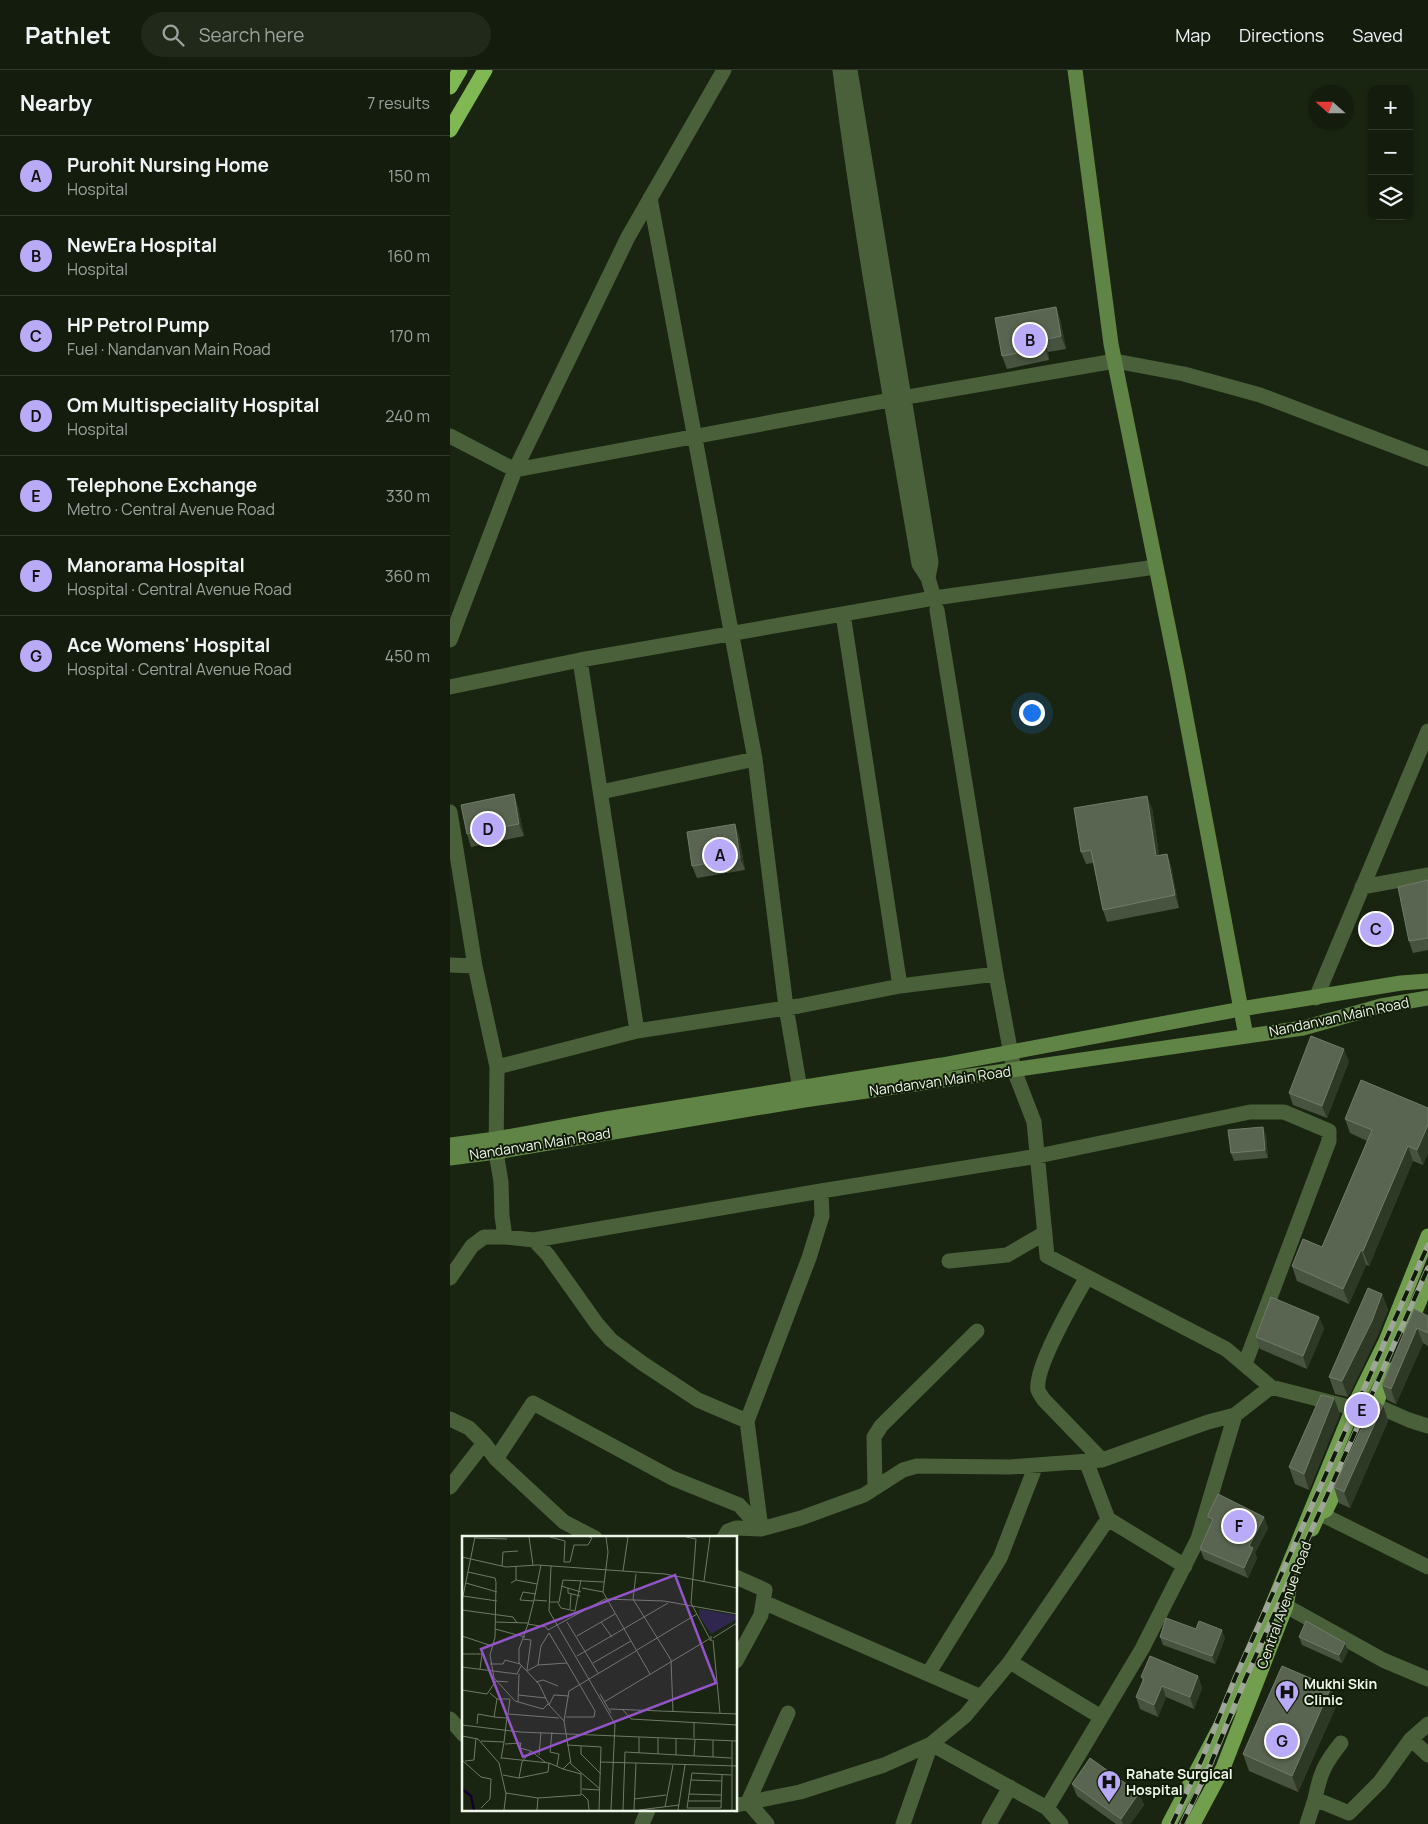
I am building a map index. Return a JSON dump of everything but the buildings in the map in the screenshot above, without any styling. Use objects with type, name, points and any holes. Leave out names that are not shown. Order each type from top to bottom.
[{"type":"highway","points":[[450,87],[460,70]]},
{"type":"highway","points":[[450,130],[485,70]]},
{"type":"main road","points":[[1075,70],[1111,344],[1246,1036]]},
{"type":"main road","points":[[450,1145],[496,1146],[606,1119],[942,1065],[1241,1009],[1401,983],[1428,981]]},
{"type":"main road","name":"Nandanvan Main Road","points":[[450,1158],[496,1146],[1303,1028],[1381,1006],[1428,998]]},
{"type":"main road","points":[[1169,1824],[1232,1704],[1353,1408],[1386,1341],[1428,1236]]},
{"type":"main road","points":[[1402,1343],[1428,1281]]},
{"type":"main road","points":[[1363,1432],[1394,1361]]},
{"type":"main road","name":"Central Avenue Road","points":[[1193,1824],[1223,1768],[1286,1606],[1292,1576],[1319,1513],[1326,1510],[1351,1458]]},
{"type":"street","points":[[450,640],[515,470],[628,237],[724,70]]},
{"type":"street","points":[[840,70],[854,171],[897,399],[931,562],[928,578],[935,604],[996,974],[1014,1070],[1034,1122],[1047,1256],[1226,1349],[1271,1387],[1353,1408],[1375,1405],[1428,1426]]},
{"type":"street","points":[[850,70],[897,399]]},
{"type":"street","points":[[650,198],[755,759],[786,1008],[800,1089]]},
{"type":"street","points":[[450,436],[515,470],[897,399],[1115,361],[1184,374],[1260,395],[1428,459]]},
{"type":"street","points":[[450,687],[580,660],[843,614],[935,604],[1156,567]]},
{"type":"street","points":[[843,614],[900,986]]},
{"type":"street","points":[[580,660],[637,1031]]},
{"type":"street","points":[[1316,998],[1428,731]]},
{"type":"street","points":[[601,792],[755,759]]},
{"type":"street","points":[[450,812],[475,966],[496,1066],[496,1146],[505,1237]]},
{"type":"street","points":[[1362,887],[1428,875]]},
{"type":"street","points":[[450,965],[475,966]]},
{"type":"street","points":[[496,1066],[637,1031],[786,1008],[900,986],[996,974]]},
{"type":"street","points":[[450,1278],[472,1246],[484,1237],[534,1240],[1038,1156],[1250,1112],[1284,1112],[1329,1131],[1329,1141],[1245,1364]]},
{"type":"street","points":[[761,1529],[747,1422],[809,1258],[822,1216],[821,1191]]},
{"type":"street","points":[[949,1260],[1007,1255],[1045,1232]]},
{"type":"street","points":[[534,1240],[548,1255],[597,1324],[611,1340],[698,1400],[747,1422]]},
{"type":"street","points":[[1087,1277],[1054,1336],[1040,1374],[1038,1390],[1044,1400],[1102,1460]]},
{"type":"street","points":[[875,1488],[874,1437],[881,1426],[977,1331]]},
{"type":"street","points":[[725,1536],[728,1531],[736,1528],[761,1529],[777,1526],[842,1504],[864,1495],[903,1470],[918,1466],[1010,1467],[1102,1460],[1208,1422],[1235,1415],[1271,1387]]},
{"type":"street","points":[[496,1459],[533,1403],[672,1478],[739,1505],[761,1529]]},
{"type":"street","points":[[1048,1808],[1142,1649],[1198,1539],[1235,1415]]},
{"type":"street","points":[[450,1419],[469,1428],[496,1459],[564,1522],[591,1536]]},
{"type":"street","points":[[450,1486],[484,1443]]},
{"type":"street","points":[[1086,1461],[1108,1519],[1185,1566]]},
{"type":"street","points":[[928,1674],[1000,1558],[1036,1465]]},
{"type":"street","points":[[1319,1513],[1428,1567]]},
{"type":"street","points":[[742,1804],[800,1792],[874,1768],[931,1744],[965,1716],[1010,1662],[1108,1519]]},
{"type":"street","points":[[738,1577],[765,1590],[761,1615],[738,1657]]},
{"type":"street","points":[[763,1602],[981,1697]]},
{"type":"street","points":[[1286,1606],[1383,1660],[1428,1679]]},
{"type":"street","points":[[1010,1662],[1101,1717]]},
{"type":"street","points":[[742,1804],[788,1713]]},
{"type":"street","points":[[1315,1799],[1349,1813],[1380,1782],[1410,1739],[1428,1724]]},
{"type":"street","points":[[1410,1739],[1428,1755]]},
{"type":"street","points":[[1307,1824],[1319,1779],[1327,1760],[1341,1743]]},
{"type":"street","points":[[931,1744],[1048,1808],[1061,1824]]},
{"type":"street","points":[[903,1824],[931,1744]]},
{"type":"street","points":[[989,1824],[1010,1787]]},
{"type":"street","points":[[742,1804],[766,1824]]},
{"type":"street","points":[[642,1824],[647,1812]]},
{"type":"railway","points":[[1172,1824],[1428,1245]]},
{"type":"railway","points":[[1182,1824],[1211,1763],[1245,1680],[1428,1268]]},
{"type":"place","name":"NewEra Hospital","points":[[1030,340]]},
{"type":"place","name":"Om Multispeciality Hospital","points":[[488,829]]},
{"type":"place","name":"Purohit Nursing Home","points":[[720,855]]},
{"type":"place","name":"HP Petrol Pump","points":[[1376,929]]},
{"type":"place","name":"Telephone Exchange","points":[[1362,1410]]},
{"type":"place","name":"Manorama Hospital","points":[[1239,1526]]},
{"type":"place","name":"Mukhi Skin Clinic","points":[[1287,1713]]},
{"type":"place","name":"Ace Womens' Hospital","points":[[1282,1741]]},
{"type":"place","name":"Rahate Surgical Hospital","points":[[1109,1803]]}]
